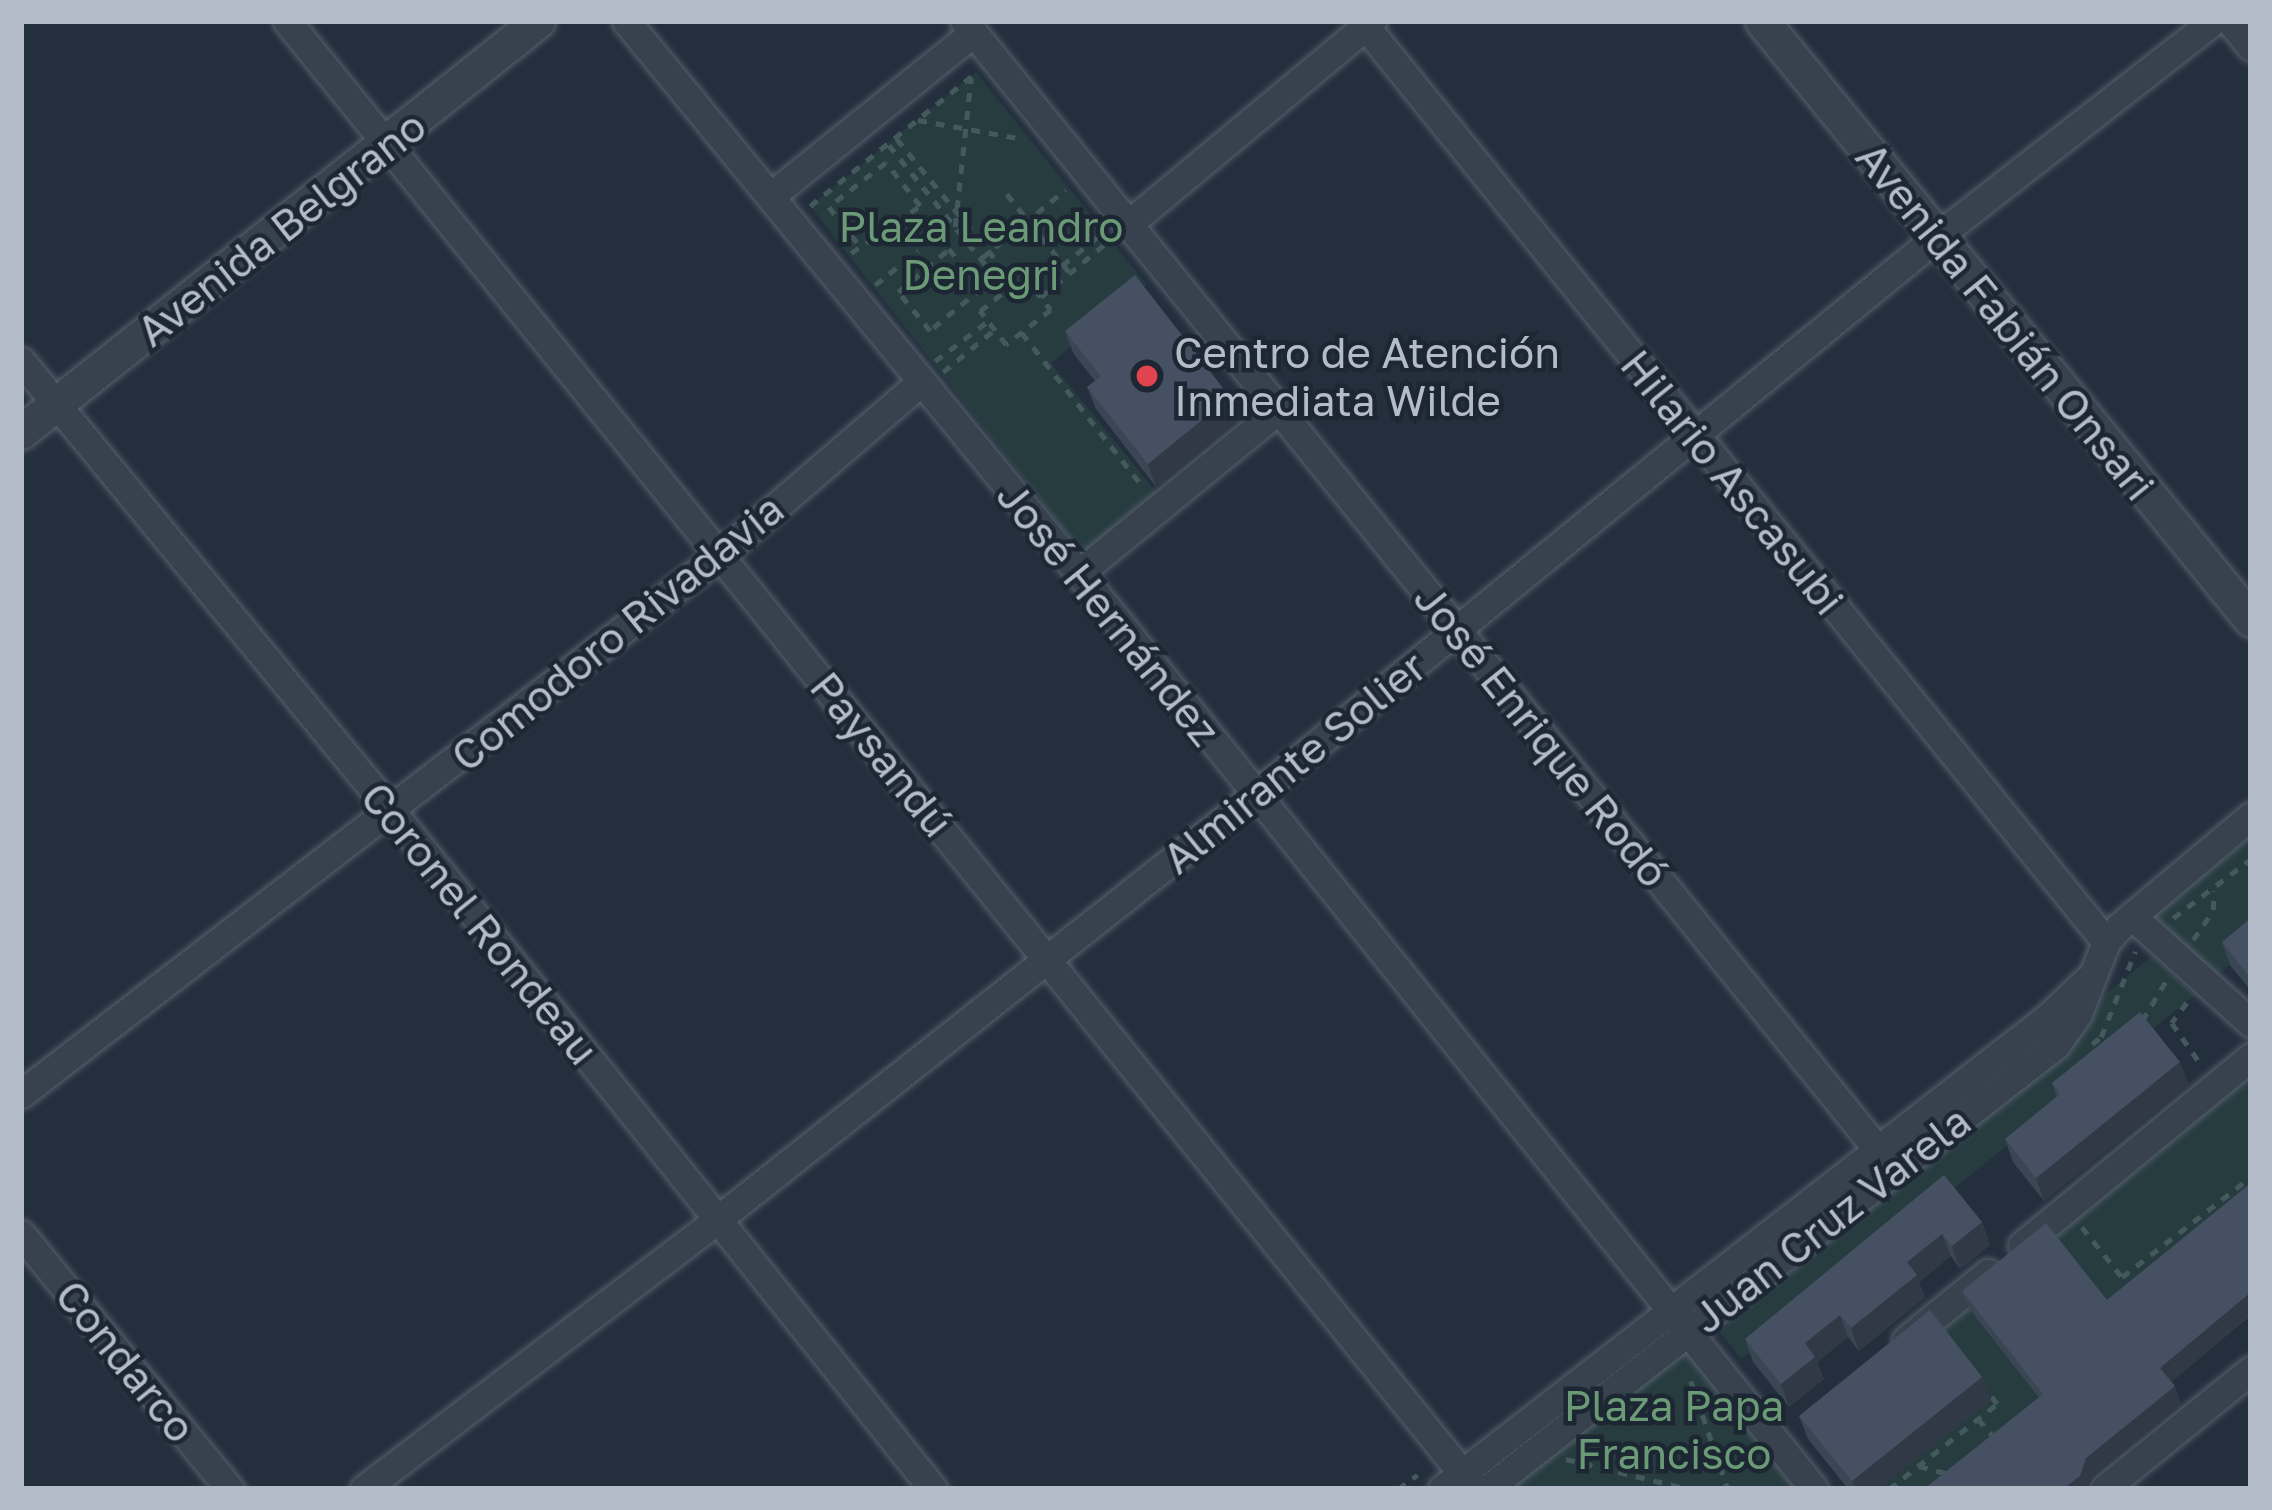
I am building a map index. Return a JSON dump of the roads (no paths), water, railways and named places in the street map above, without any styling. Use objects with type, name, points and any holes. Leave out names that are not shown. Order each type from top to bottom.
[{"type":"street","name":"Paysandú","points":[[287,21],[1048,959],[1460,1484]]},
{"type":"street","name":"Avenida Belgrano","points":[[21,432],[538,21]]},
{"type":"street","name":"José Hernández","points":[[626,21],[1079,573],[1678,1321],[1784,1435],[1814,1489]]},
{"type":"street","name":"Avenida Fabián Onsari","points":[[1762,21],[2251,620]]},
{"type":"street","name":"Almirante Solier","points":[[364,1489],[717,1220],[1256,794],[1938,236],[2213,21]]},
{"type":"street","points":[[2230,21],[2251,47]]},
{"type":"street","points":[[1123,222],[1366,23]]},
{"type":"street","name":"Hilario Ascasubi","points":[[1366,23],[2107,942]]},
{"type":"street","points":[[772,195],[969,27]]},
{"type":"street","name":"José Enrique Rodó","points":[[969,27],[982,67],[1060,143],[1885,1160]]},
{"type":"street","name":"Coronel Rondeau","points":[[21,361],[392,812],[933,1489]]},
{"type":"street","name":"Comodoro Rivadavia","points":[[21,1094],[721,554],[920,382]]},
{"type":"street","points":[[1079,573],[1276,411]]},
{"type":"street","name":"Juan Cruz Varela","points":[[1487,1489],[1678,1321],[1885,1160],[2056,1045],[2078,1013],[2107,942],[2251,816]]},
{"type":"street","points":[[2132,916],[2251,1023]]},
{"type":"street","points":[[1878,1362],[2251,1058]]},
{"type":"street","name":"Condarco","points":[[21,1234],[230,1489]]},
{"type":"street","points":[[1460,1484],[1678,1321]]},
{"type":"street","points":[[2104,1489],[2140,1479],[2251,1370]]},
{"type":"place","name":"Centro de Atención Inmediata Wilde","points":[[1147,376]]},
{"type":"park label","name":"Plaza Leandro Denegri","points":[[981,250]]},
{"type":"park label","name":"Plaza Papa Francisco","points":[[1674,1429]]}]
